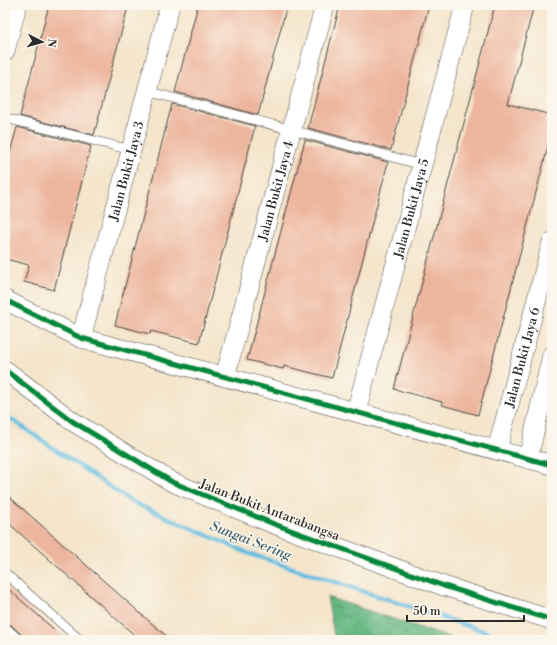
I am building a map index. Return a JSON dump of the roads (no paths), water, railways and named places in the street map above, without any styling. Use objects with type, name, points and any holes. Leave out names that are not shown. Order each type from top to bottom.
[{"type":"street","points":[[5,51],[17,5]]},
{"type":"street","name":"Jalan Bukit Jaya 3","points":[[81,338],[170,5]]},
{"type":"street","name":"Jalan Bukit Jaya 4","points":[[225,377],[325,5]]},
{"type":"street","name":"Jalan Bukit Jaya 5","points":[[356,412],[465,5]]},
{"type":"street","name":"Jalan Bukit Jaya 6","points":[[496,450],[552,242]]},
{"type":"street","points":[[5,300],[81,338],[552,465]]},
{"type":"street","points":[[528,458],[552,356]]},
{"type":"street","name":"Jalan Bukit Antarabangsa","points":[[5,370],[72,421],[172,482],[289,530],[444,586],[552,620]]},
{"type":"lane","points":[[147,91],[422,165]]},
{"type":"lane","points":[[5,118],[131,150]]},
{"type":"lane","points":[[5,573],[80,640]]},
{"type":"lane","points":[[5,627],[19,640]]},
{"type":"waterway","name":"Sungai Sering","points":[[5,415],[132,502],[250,554],[511,640]]}]
